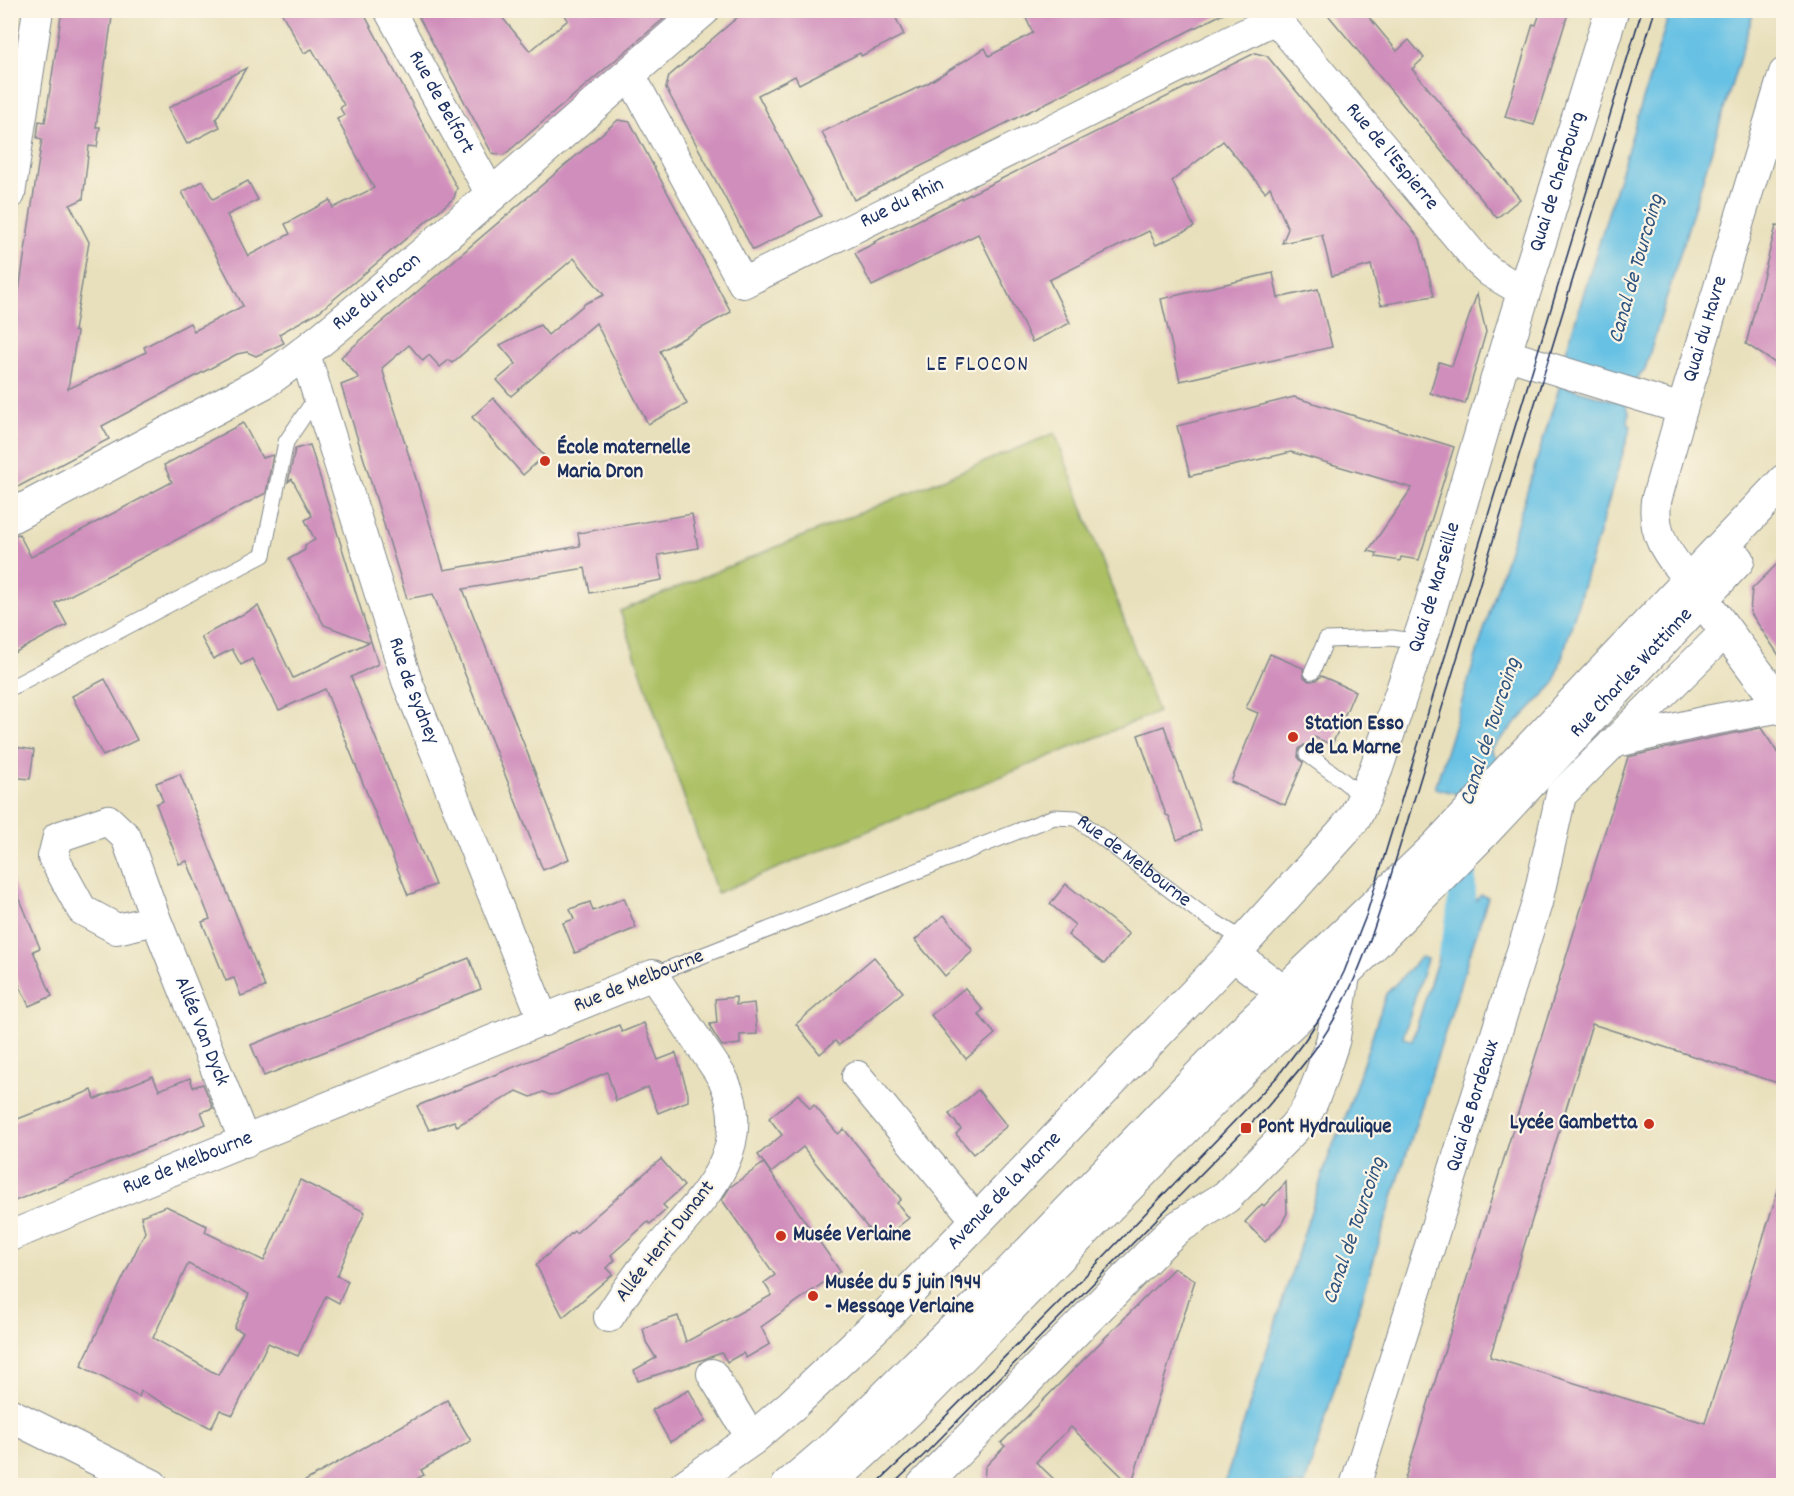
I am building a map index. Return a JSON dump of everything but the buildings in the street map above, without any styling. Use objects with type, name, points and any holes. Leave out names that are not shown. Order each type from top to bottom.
[{"type":"main road","name":"Rue du Flocon","points":[[10,517],[266,381],[305,354],[492,196],[703,10]]},
{"type":"main road","name":"Quai de Cherbourg","points":[[1504,354],[1612,10]]},
{"type":"main road","name":"Quai de Marseille","points":[[1359,808],[1435,594],[1504,354]]},
{"type":"main road","name":"Rue Charles Wattinne","points":[[1344,972],[1483,832],[1695,589],[1784,481]]},
{"type":"main road","name":"Rue Charles Wattinne","points":[[1294,1001],[1342,939],[1496,785],[1695,589],[1784,514]]},
{"type":"main road","points":[[1695,589],[1783,708]]},
{"type":"main road","name":"Avenue de la Marne","points":[[686,1485],[752,1439],[830,1371],[1239,948],[1344,831],[1359,808]]},
{"type":"main road","points":[[1239,948],[1294,1001],[1319,1020],[1327,1038],[1328,1056]]},
{"type":"main road","points":[[788,1485],[837,1444],[986,1297],[1294,1001],[1344,972]]},
{"type":"main road","points":[[923,1485],[1161,1243],[1177,1228],[1226,1197],[1294,1128],[1310,1105],[1328,1056],[1337,1019],[1344,972]]},
{"type":"main road","points":[[827,1485],[906,1413],[1294,1001]]},
{"type":"main road","points":[[10,1414],[152,1485]]},
{"type":"street","points":[[10,194],[38,10]]},
{"type":"street","name":"Rue de Belfort","points":[[389,10],[492,196]]},
{"type":"street","name":"Rue du Rhin","points":[[629,73],[743,283],[1272,15]]},
{"type":"street","name":"Rue de l'Espierre","points":[[1272,15],[1478,261],[1490,272],[1524,292]]},
{"type":"street","name":"Quai du Havre","points":[[1695,589],[1666,551],[1657,527],[1656,501],[1784,73]]},
{"type":"street","name":"Rue de Sydney","points":[[305,354],[407,681],[544,1021]]},
{"type":"street","points":[[1504,354],[1682,410]]},
{"type":"street","name":"Quai de Bordeaux","points":[[1355,1485],[1537,903],[1561,795],[1726,631]]},
{"type":"street","points":[[1613,743],[1706,721],[1783,708]]},
{"type":"street","name":"Allée Van Dyck","points":[[156,920],[245,1142]]},
{"type":"street","name":"Rue de Melbourne","points":[[10,1236],[653,975]]},
{"type":"street","name":"Allée Henri Dunant","points":[[609,1317],[637,1275],[710,1189],[725,1164],[732,1142],[731,1102],[723,1081],[653,975]]},
{"type":"street","points":[[857,1076],[977,1221]]},
{"type":"street","points":[[711,1374],[752,1439]]},
{"type":"lane","points":[[10,688],[263,555],[286,442],[317,396]]},
{"type":"lane","points":[[1312,672],[1326,639],[1392,638],[1419,642]]},
{"type":"lane","points":[[1307,754],[1341,778],[1359,808]]},
{"type":"lane","name":"Rue de Melbourne","points":[[653,975],[1054,817],[1076,818],[1199,912],[1239,948]]},
{"type":"green space","points":[[1055,433],[1158,712],[717,893],[620,611]]},
{"type":"water","points":[[1670,11],[1754,11],[1645,369],[1638,378],[1630,381],[1572,362],[1567,357],[1566,351]]},
{"type":"water","points":[[1560,385],[1625,404],[1629,412],[1628,424],[1631,426],[1554,684],[1490,750],[1499,760],[1455,805],[1458,794],[1435,788]]},
{"type":"water","points":[[1481,895],[1488,897],[1305,1485],[1224,1485],[1326,1164],[1337,1134],[1339,1136],[1386,994],[1421,957],[1427,959],[1403,1037],[1412,1041],[1446,933]]},
{"type":"waterway","name":"Canal de Tourcoing","points":[[1452,954],[1461,911],[1461,840]]},
{"type":"tram line","points":[[874,1486],[1084,1277],[1277,1077],[1325,1010],[1344,972],[1366,916],[1642,10]]},
{"type":"tram line","points":[[891,1486],[1268,1106],[1315,1049],[1347,995],[1371,938],[1384,898],[1655,10]]},
{"type":"place","name":"École maternelle Maria Dron","points":[[545,461]]},
{"type":"place","name":"Station Esso de La Marne","points":[[1293,737]]},
{"type":"place","name":"Lycée Gambetta","points":[[1649,1124]]},
{"type":"place","name":"Pont Hydraulique","points":[[1246,1128]]},
{"type":"place","name":"Musée Verlaine","points":[[781,1236]]},
{"type":"place","name":"Musée du 5 juin 1944 - Message Verlaine","points":[[813,1296]]},
{"type":"district","name":"LE FLOCON","points":[[978,365]]}]
